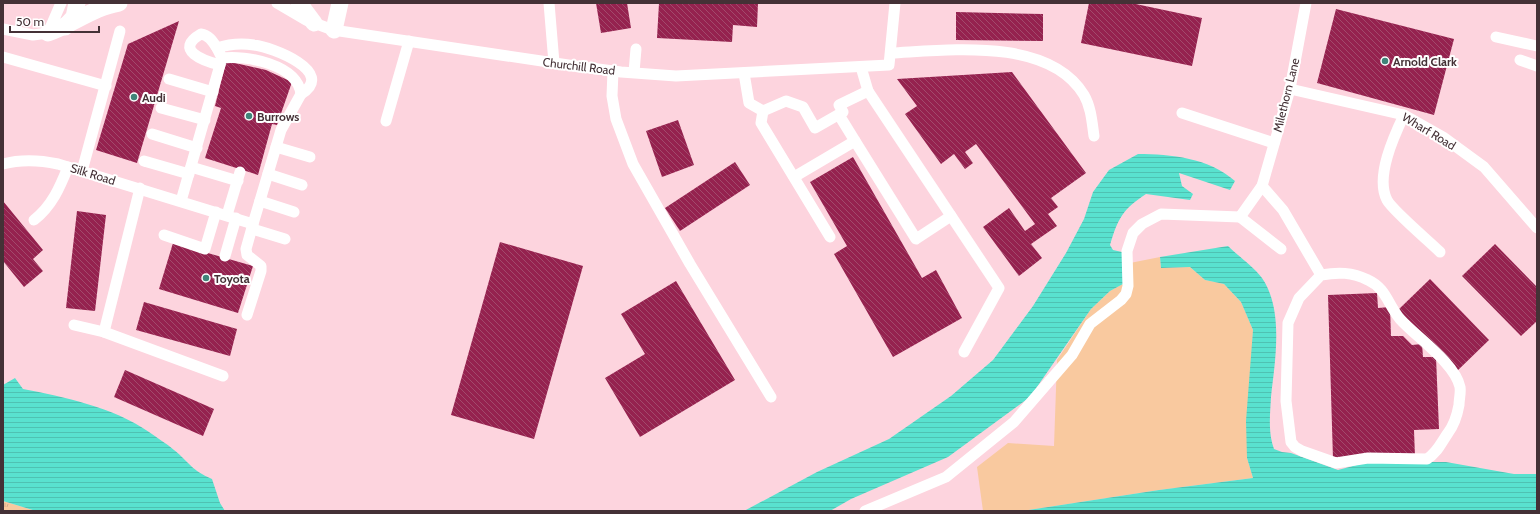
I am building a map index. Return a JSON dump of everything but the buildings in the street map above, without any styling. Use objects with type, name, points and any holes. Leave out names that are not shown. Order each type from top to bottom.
[{"type":"highway","points":[[56,31],[74,17],[77,3]]},
{"type":"highway","points":[[56,31],[101,9],[119,3]]},
{"type":"highway","points":[[299,3],[314,23]]},
{"type":"highway","points":[[334,30],[340,3]]},
{"type":"street","points":[[52,3],[56,31]]},
{"type":"street","points":[[56,31],[61,3]]},
{"type":"street","name":"Churchill Road","points":[[277,3],[306,20],[334,30],[554,63],[676,76],[889,65],[891,53]]},
{"type":"street","points":[[549,3],[554,63]]},
{"type":"street","points":[[895,3],[891,53],[969,50],[1021,54],[1035,59],[1055,68],[1074,82],[1089,106],[1094,136]]},
{"type":"street","name":"Milethorn Lane","points":[[1240,217],[1262,186],[1290,89],[1306,3]]},
{"type":"street","points":[[3,29],[33,35],[56,31]]},
{"type":"street","points":[[82,171],[120,30]]},
{"type":"street","points":[[181,201],[221,62],[217,48],[206,34],[201,34],[191,42],[191,52],[196,57],[221,62],[231,57],[255,58],[274,66],[291,76],[300,88],[301,94]]},
{"type":"street","points":[[1496,37],[1537,46]]},
{"type":"street","points":[[386,121],[409,42]]},
{"type":"street","points":[[217,48],[226,45],[255,45],[276,50],[293,59],[307,71],[311,78],[312,84],[310,88],[301,94],[281,130],[246,249],[247,255],[258,262],[261,271],[247,315]]},
{"type":"street","points":[[634,72],[636,49]]},
{"type":"street","points":[[3,57],[106,86]]},
{"type":"street","points":[[1520,60],[1537,66]]},
{"type":"street","points":[[860,67],[868,91],[999,288],[964,352]]},
{"type":"street","points":[[613,70],[612,96],[616,119],[633,164],[690,264],[771,397]]},
{"type":"street","points":[[744,72],[749,103],[763,111]]},
{"type":"street","points":[[169,79],[212,92]]},
{"type":"street","name":"Wharf Road","points":[[1290,89],[1404,115],[1443,137],[1484,167],[1537,228]]},
{"type":"street","points":[[763,111],[786,101],[802,107],[815,128],[843,112],[839,105],[868,91]]},
{"type":"street","points":[[161,108],[205,120]]},
{"type":"street","points":[[763,111],[761,123],[830,237]]},
{"type":"street","points":[[1182,113],[1274,144]]},
{"type":"street","points":[[839,114],[916,239],[951,216]]},
{"type":"street","points":[[1404,115],[1392,139],[1382,188],[1387,202],[1440,252]]},
{"type":"street","points":[[152,134],[197,148]]},
{"type":"street","points":[[794,178],[855,141]]},
{"type":"street","points":[[276,147],[310,157]]},
{"type":"street","name":"Silk Road","points":[[3,164],[16,161],[37,160],[68,167],[232,217],[285,239]]},
{"type":"street","points":[[144,161],[190,171],[239,176],[225,256]]},
{"type":"street","points":[[34,220],[44,212],[59,189],[68,167]]},
{"type":"street","points":[[268,174],[302,185]]},
{"type":"street","points":[[1262,186],[1283,210],[1320,275]]},
{"type":"street","points":[[104,332],[140,188]]},
{"type":"street","points":[[260,201],[294,212]]},
{"type":"street","points":[[164,235],[205,249],[216,212]]},
{"type":"street","points":[[865,511],[946,477],[1014,422],[1072,355],[1090,324],[1122,300],[1126,294],[1128,286],[1127,251],[1133,233],[1142,224],[1161,214],[1240,217],[1281,249]]},
{"type":"street","points":[[1336,272],[1350,273],[1369,280],[1382,289],[1400,318],[1438,355],[1457,380],[1460,394],[1453,426],[1433,455],[1426,459],[1368,458],[1336,463],[1302,451],[1291,442],[1286,401],[1288,323],[1300,298],[1320,275],[1336,272]]},
{"type":"street","points":[[74,325],[104,332],[223,376]]},
{"type":"green space","points":[[1160,257],[1161,268],[1190,267],[1205,280],[1224,284],[1241,302],[1253,330],[1247,458],[1253,478],[1159,490],[1022,511],[983,511],[977,467],[1008,443],[1054,446],[1057,360],[1091,309],[1110,291],[1123,284],[1125,264]]},
{"type":"green space","points":[[3,501],[36,511],[3,511]]},
{"type":"shaded area","points":[[1138,154],[1176,156],[1202,162],[1225,173],[1235,181],[1230,190],[1179,173],[1182,186],[1193,194],[1190,200],[1146,194],[1132,204],[1122,215],[1110,245],[1113,250],[1122,252],[1123,284],[1110,291],[1091,309],[1030,397],[948,457],[851,499],[830,511],[744,511],[817,472],[889,439],[951,396],[993,360],[1033,306],[1066,253],[1084,219],[1093,192],[1109,170]]},
{"type":"shaded area","points":[[1228,246],[1262,278],[1269,291],[1273,305],[1276,320],[1276,352],[1271,397],[1270,424],[1274,449],[1291,453],[1338,470],[1368,462],[1446,462],[1514,474],[1537,474],[1537,511],[1022,511],[1159,490],[1253,478],[1247,458],[1246,421],[1253,330],[1241,302],[1224,284],[1205,280],[1190,267],[1161,268],[1160,257]]},
{"type":"shaded area","points":[[15,378],[23,389],[88,404],[135,423],[171,447],[195,469],[212,479],[220,503],[225,511],[36,511],[3,501],[3,385]]},
{"type":"place","name":"Arnold Clark","points":[[1385,61]]},
{"type":"place","name":"Audi","points":[[134,97]]},
{"type":"place","name":"Burrows","points":[[249,116]]},
{"type":"place","name":"Toyota","points":[[206,278]]}]
